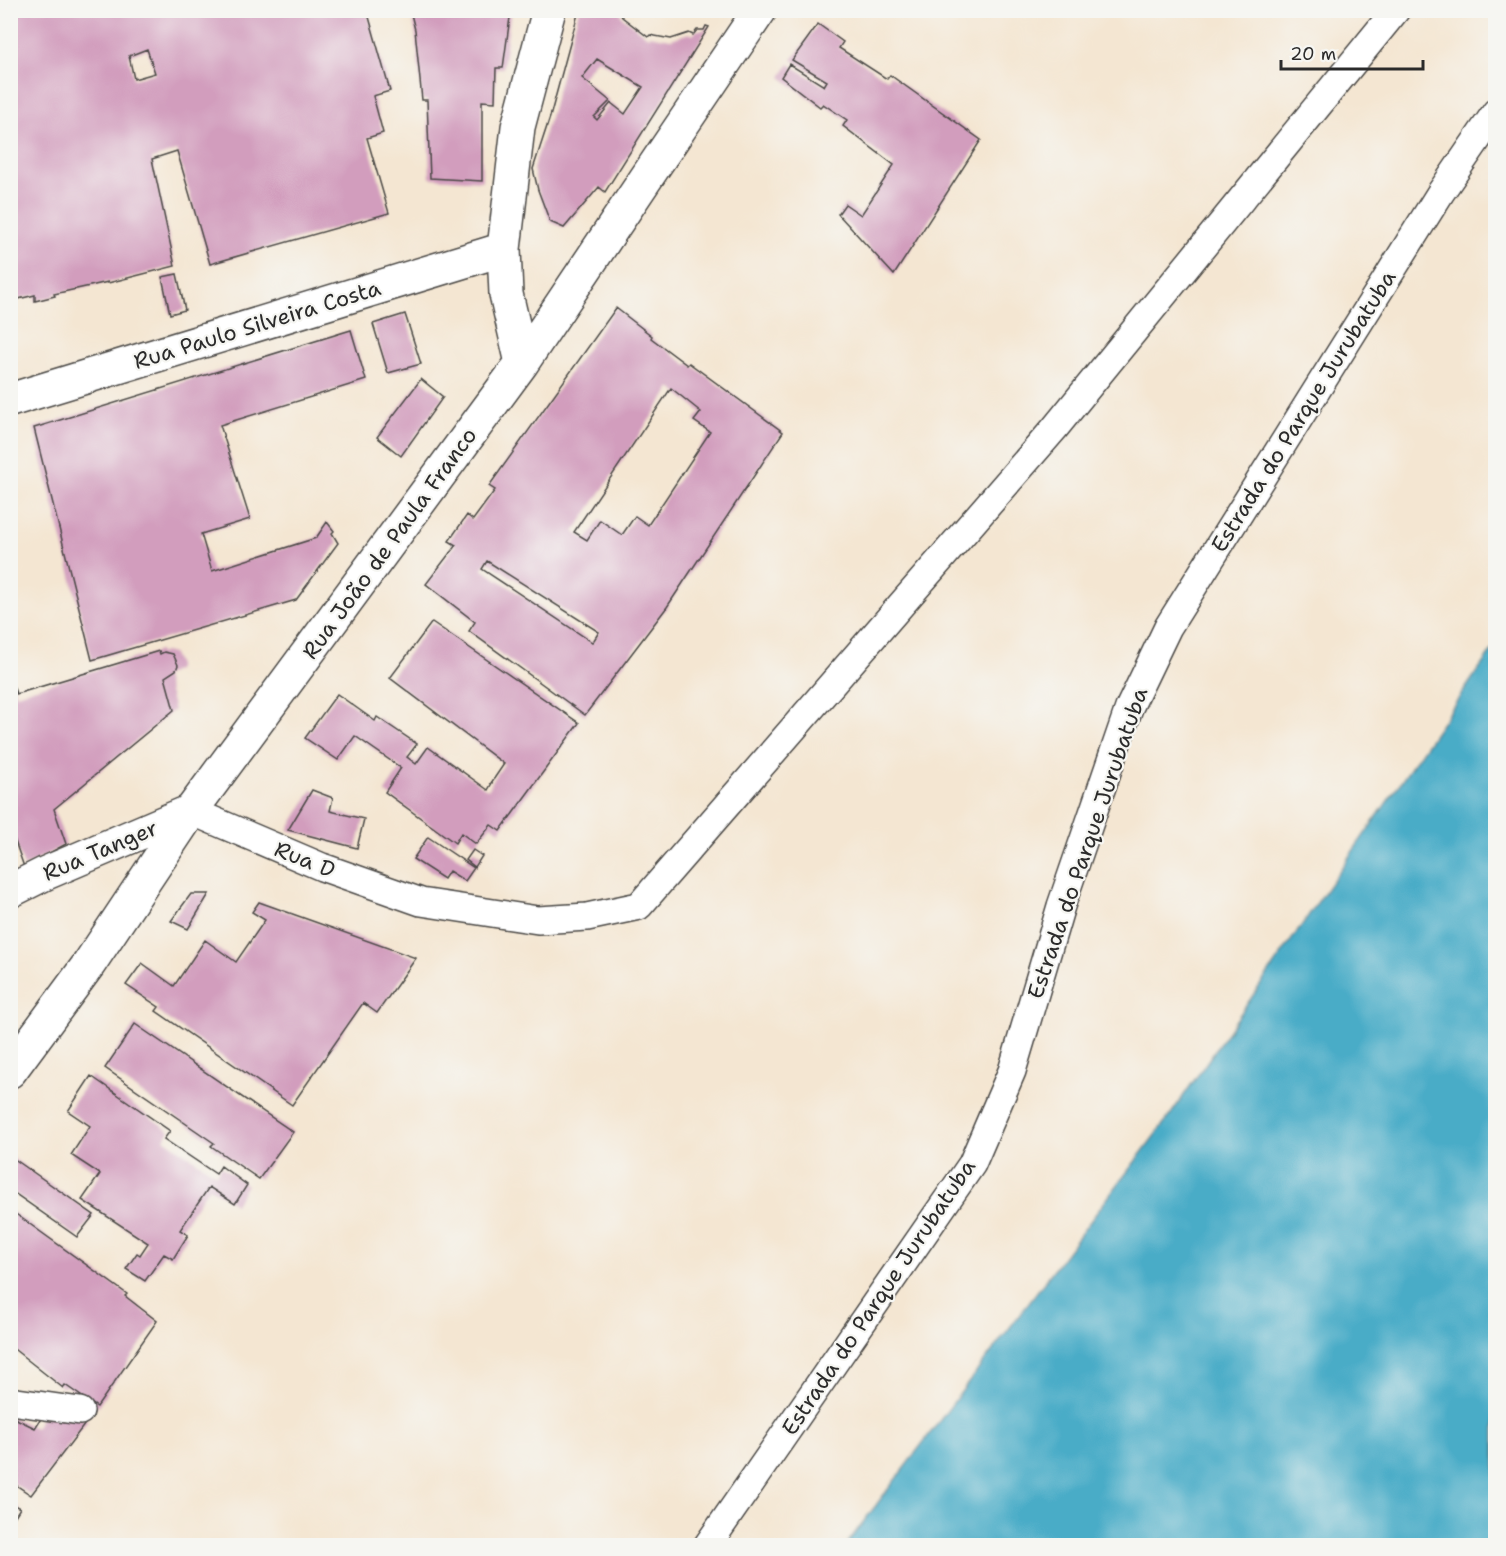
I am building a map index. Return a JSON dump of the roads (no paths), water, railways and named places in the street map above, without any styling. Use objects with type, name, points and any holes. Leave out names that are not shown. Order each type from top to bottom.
[{"type":"street","points":[[522,363],[506,294],[504,249],[518,127],[549,10]]},
{"type":"street","name":"Rua João de Paula Franco","points":[[10,1071],[89,964],[191,811],[522,363],[760,10]]},
{"type":"street","name":"Rua Paulo Silveira Costa","points":[[10,400],[504,249]]},
{"type":"street","name":"Rua Tanger","points":[[10,891],[46,873],[191,811]]},
{"type":"lane","name":"Rua D","points":[[191,811],[322,867],[421,902],[538,920],[587,917],[639,906],[1054,429],[1396,10]]},
{"type":"lane","name":"Estrada do Parque Jurubatuba","points":[[707,1545],[972,1164],[1012,1071],[1061,906],[1129,708],[1168,627],[1441,192],[1496,112]]},
{"type":"lane","points":[[10,1401],[80,1411]]},
{"type":"water","points":[[1495,646],[1495,1545],[846,1545],[1171,1114]]}]
